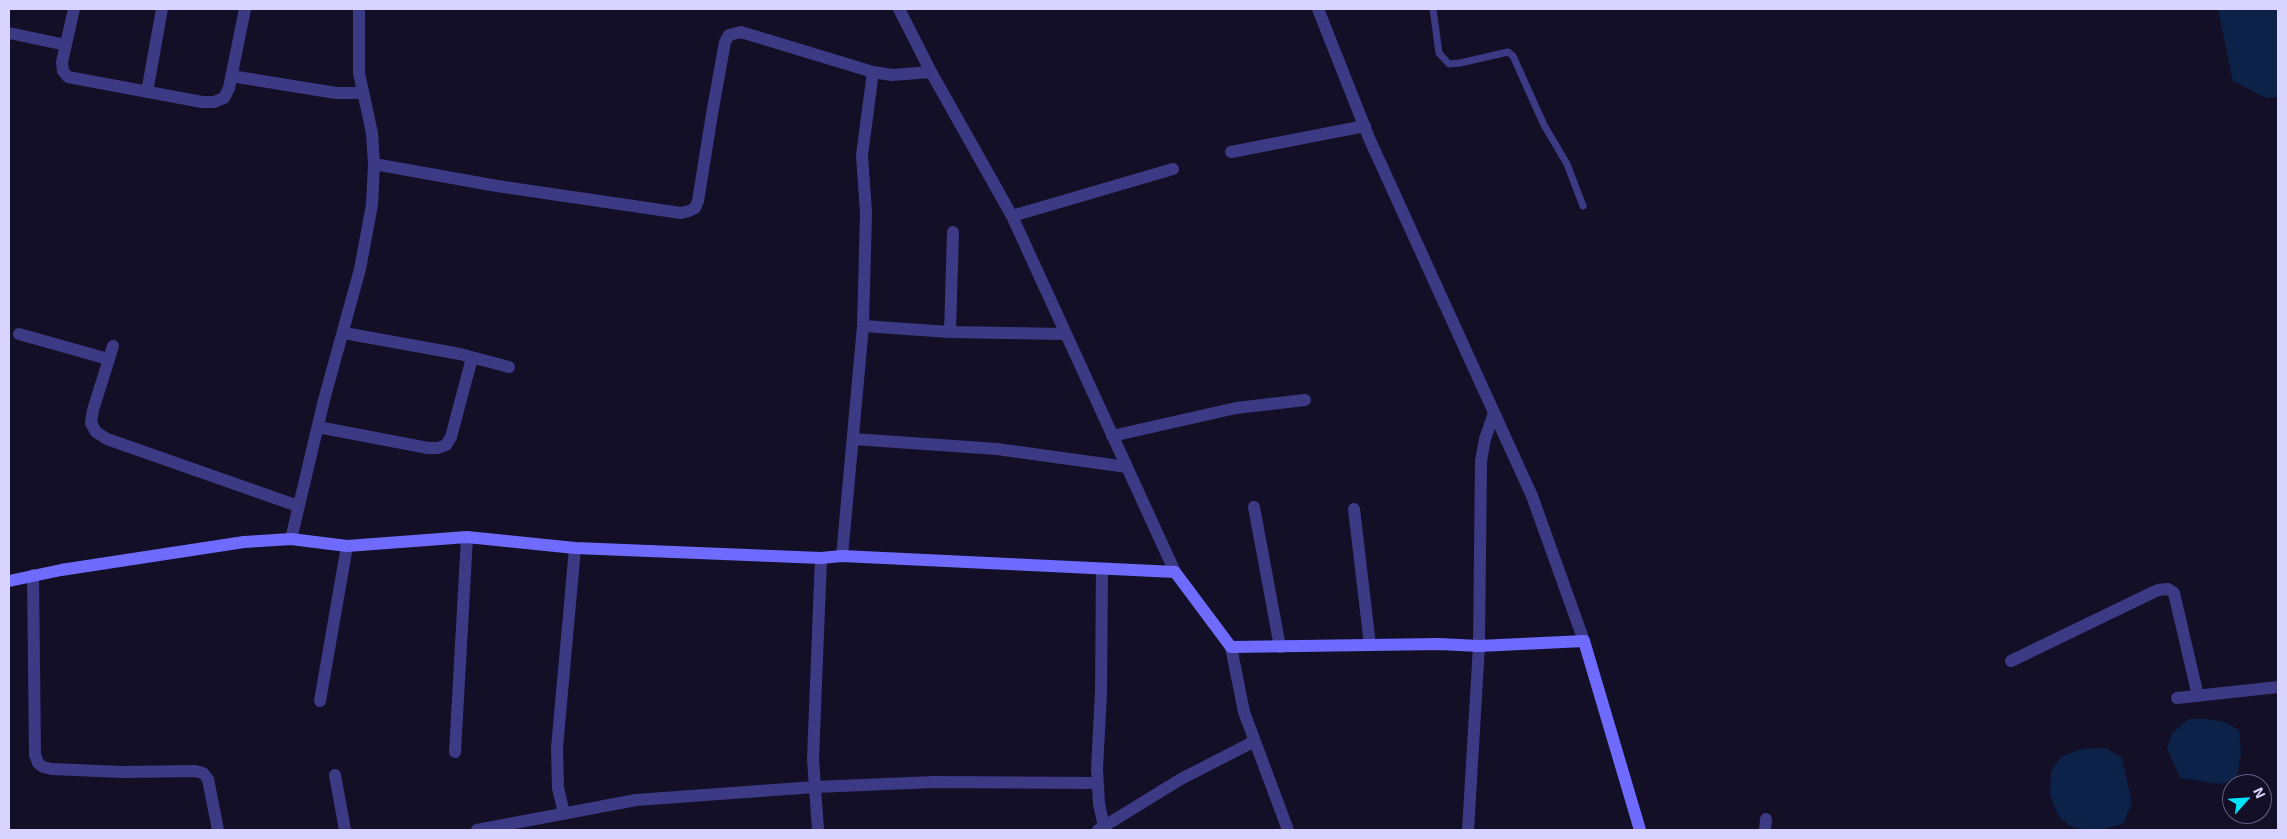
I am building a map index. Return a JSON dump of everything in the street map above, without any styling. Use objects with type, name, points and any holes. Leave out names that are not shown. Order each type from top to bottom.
[{"type":"main road","points":[[9,581],[33,575],[244,542],[291,539],[347,546],[468,537],[575,548],[821,558],[842,556],[1102,570],[1175,572],[1231,647],[1439,644],[1479,646],[1584,641],[1640,830]]},
{"type":"street","points":[[74,9],[62,62],[63,71],[68,77],[202,102],[214,102],[224,98],[232,76],[245,9]]},
{"type":"street","points":[[147,92],[162,9]]},
{"type":"street","points":[[291,539],[318,427],[360,269],[372,205],[374,164],[372,133],[359,73],[359,9]]},
{"type":"street","points":[[899,9],[931,72],[1012,216],[1064,334],[1175,572]]},
{"type":"street","points":[[1322,10],[1364,126],[1532,496],[1584,641]]},
{"type":"street","points":[[374,164],[497,186],[681,212],[689,211],[695,208],[698,201],[725,42],[730,35],[741,32],[873,72],[892,75],[931,72]]},
{"type":"street","points":[[9,33],[66,44]]},
{"type":"street","points":[[842,556],[863,326],[866,213],[862,156],[873,72]]},
{"type":"street","points":[[232,76],[336,93],[363,93]]},
{"type":"street","points":[[1231,152],[1364,126]]},
{"type":"street","points":[[1012,216],[1173,169]]},
{"type":"street","points":[[950,332],[953,232]]},
{"type":"street","points":[[863,326],[950,332],[1064,334]]},
{"type":"street","points":[[344,333],[472,358],[508,367]]},
{"type":"street","points":[[19,334],[108,359]]},
{"type":"street","points":[[112,346],[93,410],[91,423],[96,432],[107,439],[298,506]]},
{"type":"street","points":[[318,427],[428,448],[438,448],[446,445],[451,437],[472,358]]},
{"type":"street","points":[[1112,436],[1236,408],[1305,400]]},
{"type":"street","points":[[1468,830],[1479,646],[1481,461],[1485,439],[1494,412]]},
{"type":"street","points":[[853,439],[997,448],[1127,467]]},
{"type":"street","points":[[1254,507],[1280,647]]},
{"type":"street","points":[[1354,509],[1370,645]]},
{"type":"street","points":[[455,752],[468,537]]},
{"type":"street","points":[[320,701],[347,546]]},
{"type":"street","points":[[564,813],[558,788],[557,748],[575,548]]},
{"type":"street","points":[[818,830],[813,759],[821,558]]},
{"type":"street","points":[[1102,570],[1101,692],[1097,783],[1101,828],[1181,779],[1255,741]]},
{"type":"street","points":[[33,575],[35,745],[38,763],[43,767],[52,769],[122,772],[195,771],[203,773],[208,779],[218,830]]},
{"type":"street","points":[[2011,661],[2158,590],[2168,589],[2174,593],[2198,696]]},
{"type":"street","points":[[1231,647],[1244,712],[1288,830]]},
{"type":"street","points":[[2177,698],[2278,687]]},
{"type":"street","points":[[335,776],[344,830]]},
{"type":"street","points":[[477,830],[636,800],[815,787],[934,782],[1097,783]]},
{"type":"lane","points":[[1433,9],[1439,53],[1450,64],[1508,52],[1513,56],[1544,125],[1567,164],[1583,206]]},
{"type":"water","points":[[2218,9],[2278,9],[2278,97],[2266,98],[2233,81]]},
{"type":"water","points":[[2189,719],[2208,719],[2225,722],[2239,730],[2241,752],[2238,774],[2222,774],[2222,783],[2220,784],[2180,778],[2167,748],[2172,733]]},
{"type":"water","points":[[2106,748],[2122,758],[2132,803],[2123,824],[2100,830],[2073,828],[2058,816],[2050,794],[2051,771],[2061,757],[2082,749]]}]
